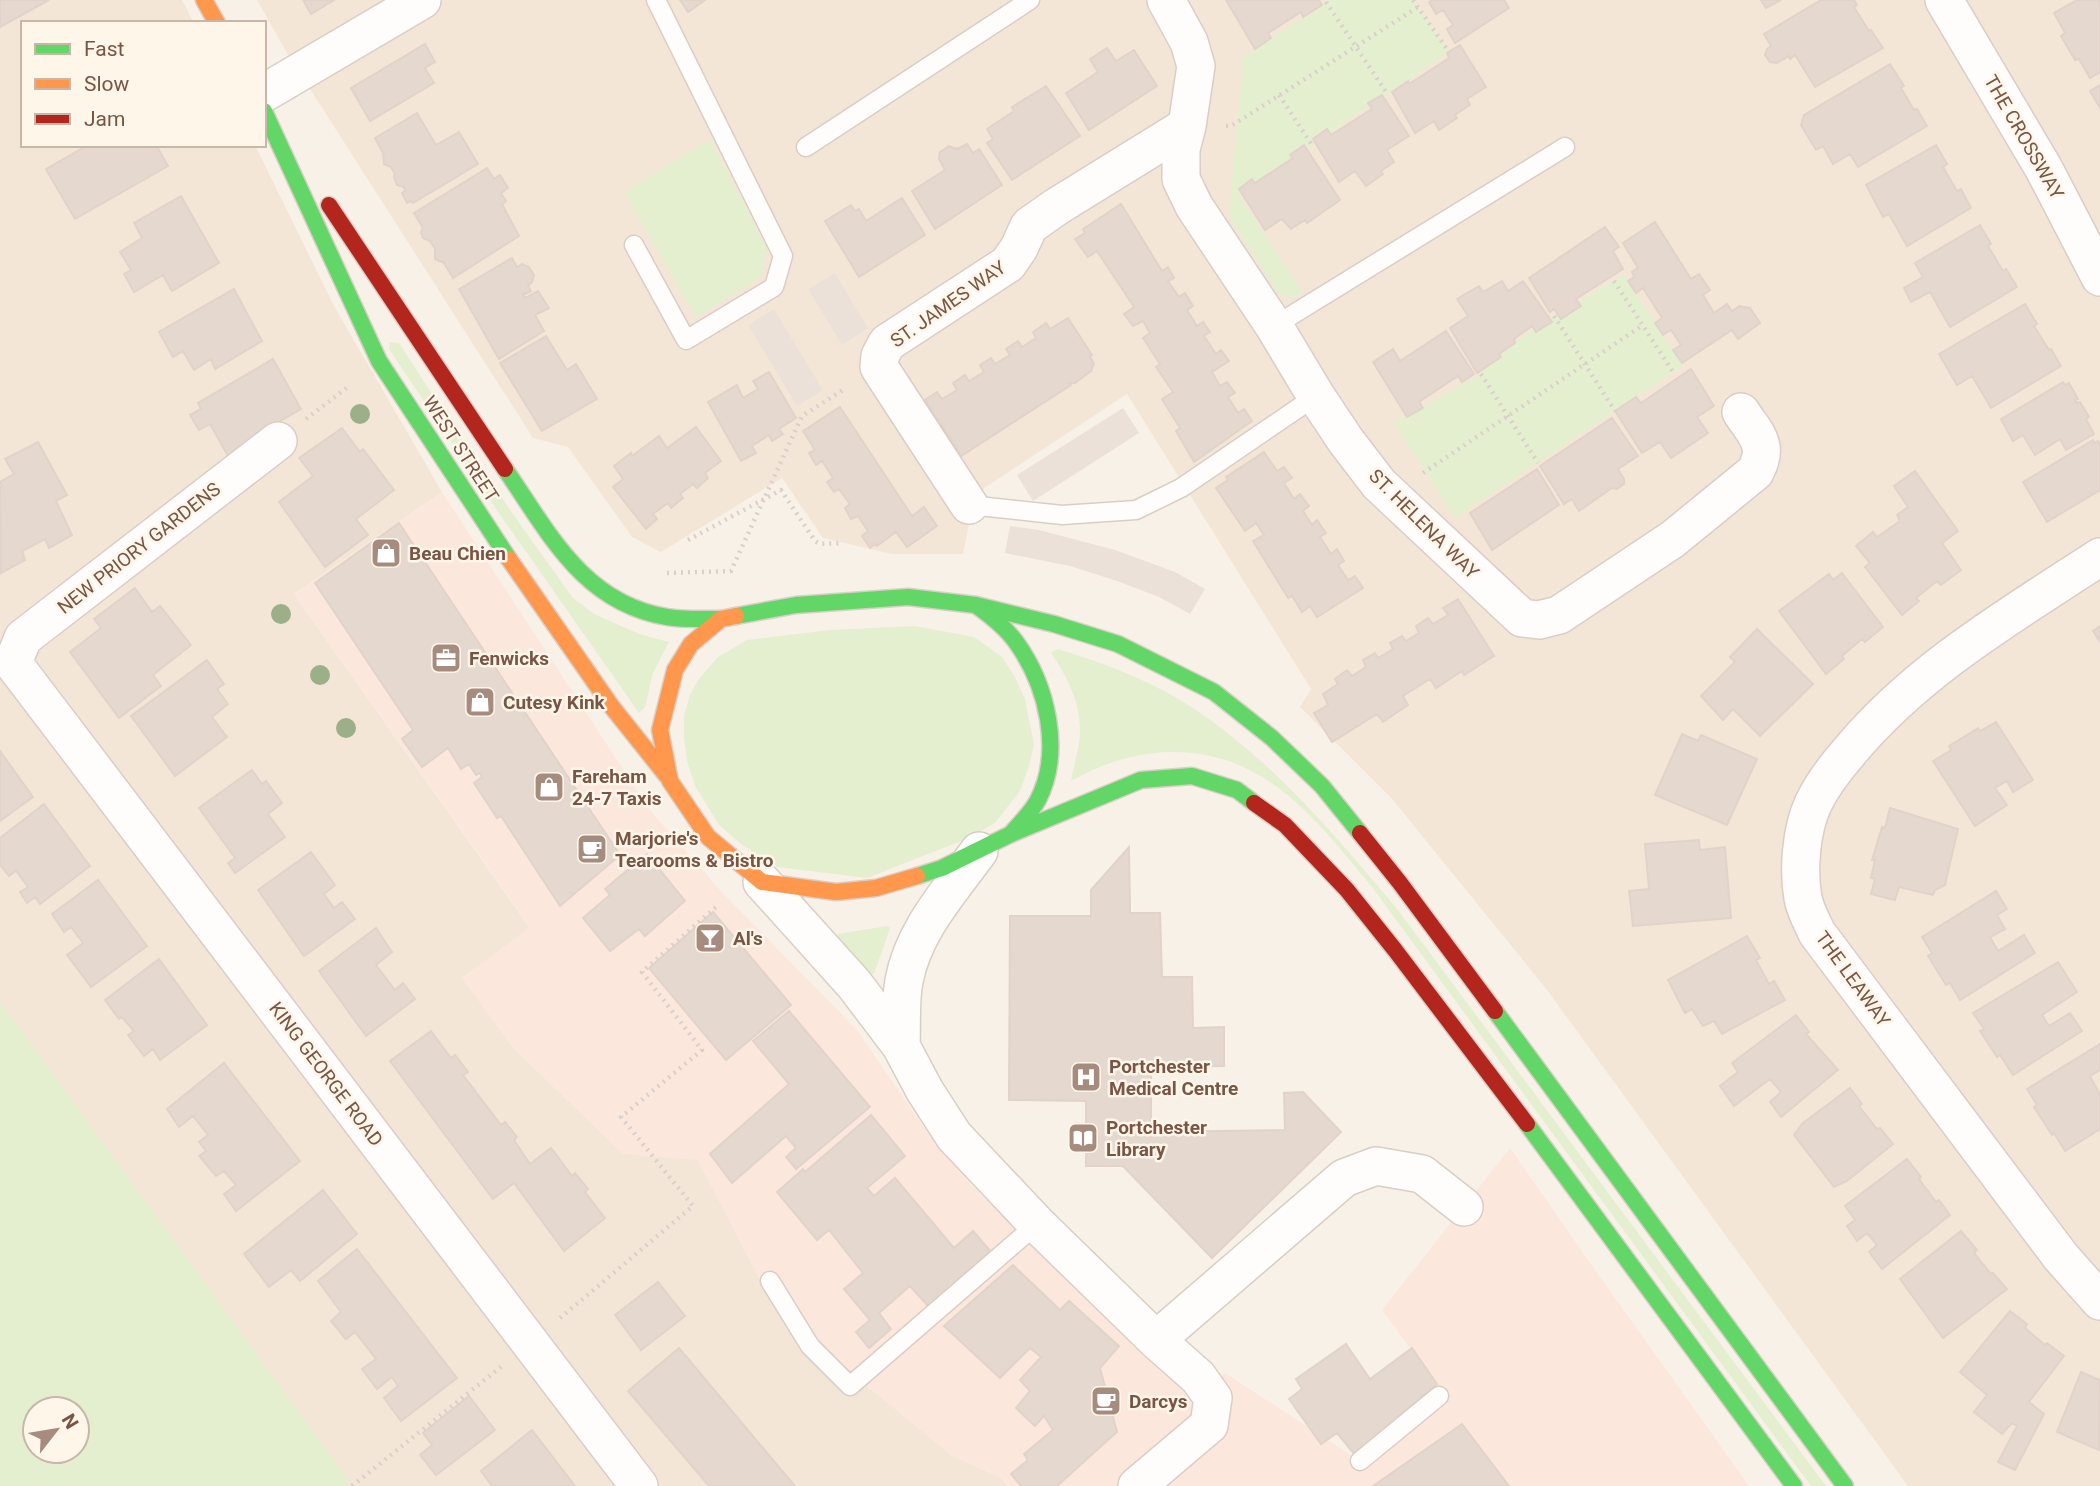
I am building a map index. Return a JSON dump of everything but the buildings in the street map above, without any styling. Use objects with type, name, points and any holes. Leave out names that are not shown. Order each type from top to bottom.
[{"type":"main road","points":[[204,0],[216,21]]},
{"type":"main road","name":"WEST STREET","points":[[266,112],[447,385],[562,551],[607,595],[667,617],[720,619],[796,605],[848,600],[908,597],[976,605],[1054,624],[1118,644],[1214,692],[1272,737],[1322,786],[1400,883],[1845,1486]]},
{"type":"main road","name":"WEST STREET","points":[[266,113],[379,361],[525,583],[612,707],[670,781],[708,837],[762,882]]},
{"type":"main road","points":[[976,605],[1015,641],[1027,659],[1050,721],[1049,770],[1038,800],[1011,834]]},
{"type":"main road","points":[[670,781],[660,730],[675,670],[691,644],[720,619]]},
{"type":"main road","points":[[762,882],[836,892],[876,888],[942,868],[1011,834],[1141,780],[1192,776],[1237,790],[1284,825],[1347,890],[1537,1138],[1794,1486]]},
{"type":"street","points":[[266,92],[422,0]]},
{"type":"street","name":"ST. HELENA WAY","points":[[1166,0],[1189,42],[1196,66],[1181,149],[1181,179],[1194,206],[1274,326],[1316,396],[1379,484],[1522,618],[1539,620],[1559,615],[1673,539],[1755,472],[1763,458],[1762,443],[1741,412]]},
{"type":"street","name":"THE CROSSWAY","points":[[1944,0],[2044,169],[2100,277]]},
{"type":"street","name":"ST. JAMES WAY","points":[[969,505],[879,367],[880,356],[887,343],[1008,264],[1029,226],[1187,126]]},
{"type":"street","name":"NEW PRIORY GARDENS","points":[[6,667],[23,638],[278,441]]},
{"type":"street","name":"THE LEAWAY","points":[[2100,557],[1985,633],[1931,673],[1868,728],[1830,775],[1812,805],[1802,838],[1802,871],[1803,900],[1817,933],[2061,1257],[2100,1301]]},
{"type":"street","name":"KING GEORGE ROAD","points":[[6,667],[639,1486]]},
{"type":"street","points":[[901,1046],[903,982],[915,942],[979,851]]},
{"type":"street","points":[[762,882],[854,984],[901,1046],[925,1091],[954,1136],[1037,1224],[1156,1340],[1198,1377],[1213,1398],[1209,1424],[1137,1486]]},
{"type":"street","points":[[1156,1340],[1343,1178],[1376,1166],[1422,1174],[1464,1207]]},
{"type":"lane","points":[[634,245],[687,340],[774,287],[783,256],[656,0]]},
{"type":"lane","points":[[806,147],[1030,0]]},
{"type":"lane","points":[[1274,326],[1566,147]]},
{"type":"lane","points":[[969,505],[1062,514],[1136,510],[1181,488],[1316,396]]},
{"type":"lane","points":[[769,1281],[810,1346],[849,1386],[1037,1224]]},
{"type":"lane","points":[[1360,1461],[1439,1396]]},
{"type":"path","points":[[1413,0],[1449,52]]},
{"type":"path","points":[[1326,2],[1388,95]]},
{"type":"path","points":[[1187,126],[1231,126],[1418,7]]},
{"type":"path","points":[[1279,95],[1312,145]]},
{"type":"path","points":[[1614,281],[1673,372]]},
{"type":"path","points":[[1554,316],[1615,411]]},
{"type":"path","points":[[1390,495],[1643,326]]},
{"type":"path","points":[[278,441],[379,361]]},
{"type":"path","points":[[667,573],[731,571],[802,416],[879,367]]},
{"type":"path","points":[[1482,374],[1538,463]]},
{"type":"path","points":[[773,480],[816,541],[821,544],[844,543]]},
{"type":"path","points":[[688,540],[780,491]]},
{"type":"path","points":[[352,1486],[531,1343],[693,1206],[621,1117],[702,1050],[642,972],[716,907]]},
{"type":"shaded area","points":[[0,0],[182,0],[193,21],[21,21],[21,147],[256,147],[334,306],[442,492],[294,594],[530,928],[462,978],[473,992],[698,1160],[766,1291],[951,1455],[1000,1477],[1008,1486],[0,1486]]},
{"type":"shaded area","points":[[257,0],[2100,0],[2100,1486],[1908,1486],[1547,990],[1393,800],[1300,707],[1311,689],[1127,394],[975,494],[963,554],[892,554],[823,538],[782,478],[661,552],[632,537],[568,447],[533,438],[287,53]]},
{"type":"shaded area","points":[[835,273],[868,328],[842,345],[808,289]]},
{"type":"shaded area","points":[[774,309],[823,390],[797,406],[748,325]]},
{"type":"shaded area","points":[[1123,408],[1139,433],[1033,501],[1017,475]]},
{"type":"shaded area","points":[[442,492],[649,809],[719,889],[857,1030],[923,1126],[969,1183],[1191,1398],[1225,1373],[1360,1461],[1398,1417],[1437,1384],[1382,1310],[1510,1148],[1749,1486],[1008,1486],[1000,1477],[951,1455],[858,1379],[766,1291],[698,1160],[623,1154],[514,1049],[462,978],[530,927],[294,594]]},
{"type":"shaded area","points":[[1010,526],[1039,530],[1115,550],[1175,572],[1205,589],[1190,614],[1159,597],[1117,581],[1070,566],[1005,553]]},
{"type":"green space","points":[[1329,0],[1414,0],[1449,52],[1239,195],[1303,293],[1289,297],[1276,290],[1229,216],[1243,56]]},
{"type":"green space","points":[[710,139],[767,249],[761,277],[696,317],[624,192]]},
{"type":"green space","points":[[1624,275],[1683,366],[1455,518],[1393,423],[1481,374],[1499,354],[1554,316]]},
{"type":"green space","points":[[390,342],[399,343],[463,442],[573,598],[594,614],[642,635],[669,642],[653,673],[645,707],[639,713],[496,509],[389,349]]},
{"type":"green space","points":[[915,626],[974,637],[1002,657],[1025,699],[1034,745],[1029,766],[1020,791],[995,823],[969,838],[867,878],[777,867],[741,844],[719,825],[695,786],[687,761],[684,738],[684,716],[690,695],[698,680],[718,657],[747,640],[830,630]]},
{"type":"green space","points":[[1058,649],[1151,684],[1212,721],[1270,769],[1349,852],[1398,910],[1826,1486],[1811,1486],[1372,887],[1308,814],[1260,775],[1232,762],[1201,754],[1167,752],[1141,755],[1105,765],[1071,781],[1079,743],[1079,719],[1074,695],[1051,653]]},
{"type":"green space","points":[[887,926],[890,928],[874,974],[870,974],[836,940],[838,934]]},
{"type":"green space","points":[[0,1001],[349,1481],[344,1486],[0,1486]]},
{"type":"traffic: fast","points":[[266,115],[379,361],[509,559]]},
{"type":"traffic: fast","points":[[505,469],[571,562],[590,581],[612,597],[638,609],[667,617],[721,619]]},
{"type":"traffic: fast","points":[[736,616],[796,605],[908,597],[976,605],[1054,624],[1118,644],[1214,692],[1272,738],[1322,786],[1360,833]]},
{"type":"traffic: fast","points":[[977,606],[1008,632],[1027,659],[1036,678],[1048,719],[1050,740],[1046,781],[1035,805],[1011,834]]},
{"type":"traffic: fast","points":[[917,876],[942,868],[1011,834],[1141,780],[1192,776],[1237,790],[1254,803]]},
{"type":"traffic: fast","points":[[1495,1011],[1845,1486]]},
{"type":"traffic: fast","points":[[1527,1124],[1794,1486]]},
{"type":"traffic: slow","points":[[204,0],[216,21]]},
{"type":"traffic: slow","points":[[509,559],[612,707],[667,776]]},
{"type":"traffic: slow","points":[[736,616],[721,619],[691,644],[675,670],[660,730],[670,781],[708,837],[762,882],[836,892],[876,888],[917,876]]},
{"type":"traffic: jam","points":[[329,205],[505,469]]},
{"type":"traffic: jam","points":[[1254,803],[1285,825],[1347,890],[1527,1124]]},
{"type":"traffic: jam","points":[[1360,833],[1495,1011]]},
{"type":"place","name":"Beau Chien","points":[[386,553]]},
{"type":"place","name":"Fenwicks","points":[[446,658]]},
{"type":"place","name":"Cutesy Kink","points":[[480,702]]},
{"type":"place","name":"Fareham 24-7 Taxis","points":[[549,787]]},
{"type":"place","name":"Marjorie's Tearooms & Bistro","points":[[592,849]]},
{"type":"place","name":"Al's","points":[[710,938]]},
{"type":"place","name":"Portchester Medical Centre","points":[[1086,1077]]},
{"type":"place","name":"Portchester Library","points":[[1083,1138]]},
{"type":"place","name":"Darcys","points":[[1106,1401]]}]
